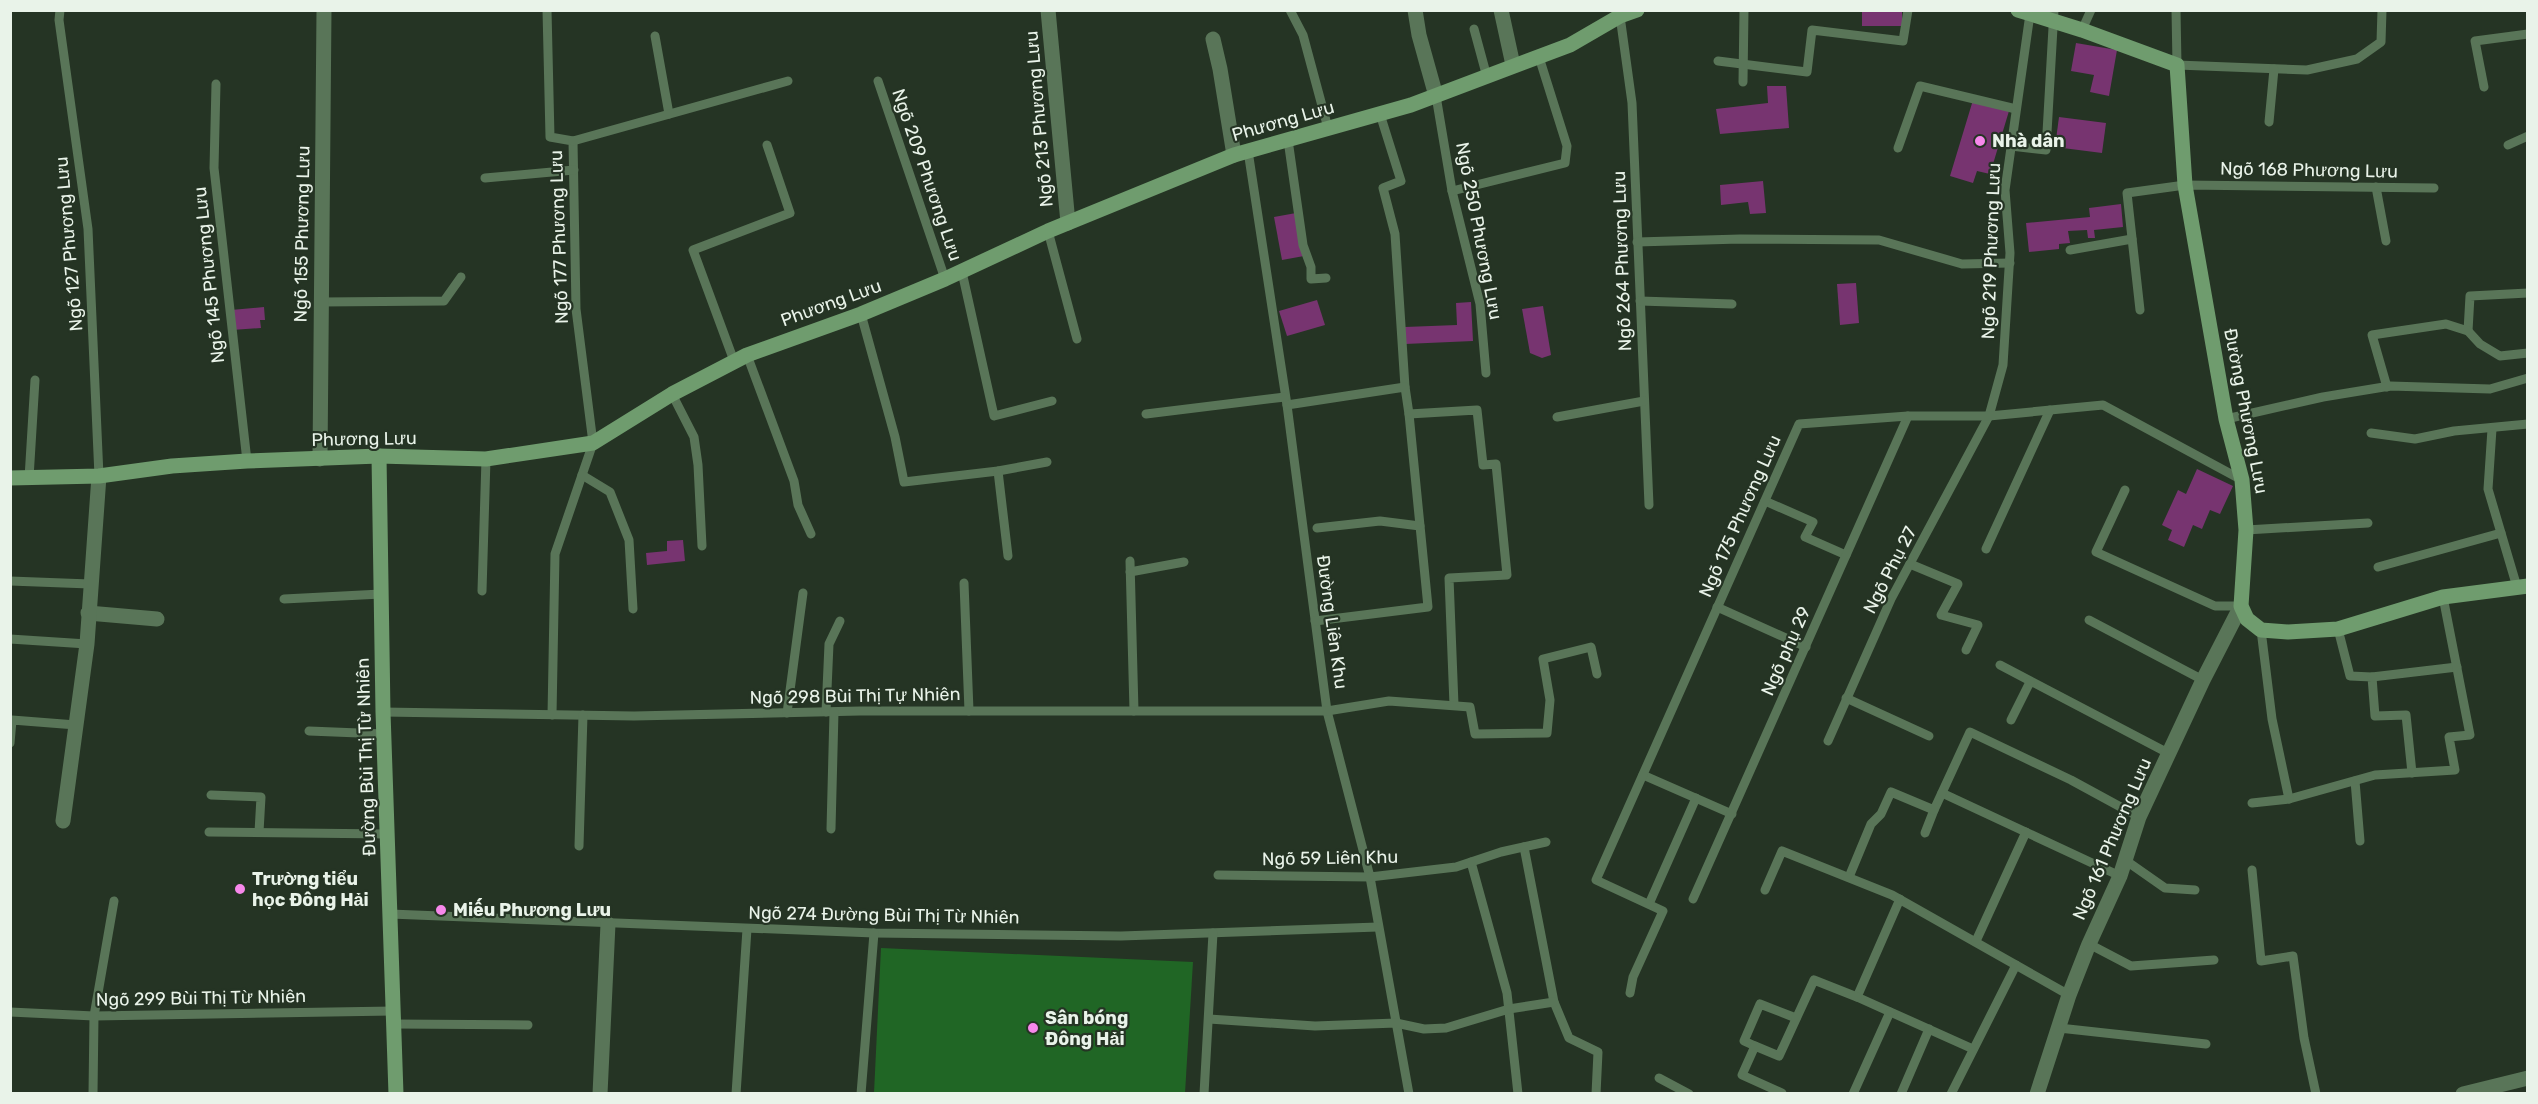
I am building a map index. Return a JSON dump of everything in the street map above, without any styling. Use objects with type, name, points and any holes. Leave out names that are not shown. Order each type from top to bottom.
[{"type":"street","name":"Ngõ 155 Phương Lưu","points":[[320,459],[324,10]]},
{"type":"street","name":"Ngõ 213 Phương Lưu","points":[[1048,10],[1068,223]]},
{"type":"street","points":[[1415,10],[1419,34],[1436,96]]},
{"type":"street","points":[[1500,10],[1513,65]]},
{"type":"street","name":"Phương Lưu","points":[[10,478],[99,476],[172,466],[247,461],[379,456],[486,459],[593,443],[672,394],[740,358],[861,314],[962,272],[1048,231],[1241,153],[1436,96],[1570,45],[1620,13],[1637,10]]},
{"type":"street","points":[[2024,12],[2053,16],[2082,30],[2177,65]]},
{"type":"street","points":[[1212,39],[1241,153]]},
{"type":"street","name":"Đường Phương Lưu","points":[[2177,65],[2185,185],[2226,419],[2242,480],[2246,530],[2241,606]]},
{"type":"street","name":"Đường Bùi Thị Từ Nhiên","points":[[379,456],[383,712],[396,1094]]},
{"type":"street","points":[[63,821],[87,644],[99,476]]},
{"type":"street","points":[[2241,606],[2247,619],[2261,630],[2288,632],[2338,629],[2443,597],[2522,586]]},
{"type":"street","name":"Ngõ 161 Phương Lưu","points":[[2037,1094],[2069,995],[2120,876],[2139,817],[2203,680],[2241,606]]},
{"type":"street","points":[[88,613],[157,619]]},
{"type":"street","points":[[600,1094],[608,924]]},
{"type":"street","points":[[2463,1094],[2528,1078]]},
{"type":"lane","name":"Ngõ 127 Phương Lưu","points":[[60,10],[59,20],[88,229],[99,476]]},
{"type":"lane","name":"Ngõ 177 Phương Lưu","points":[[547,10],[550,137],[573,141],[576,309],[593,443]]},
{"type":"lane","points":[[1290,10],[1303,35],[1328,128]]},
{"type":"lane","points":[[1743,82],[1744,10]]},
{"type":"lane","points":[[1718,61],[1807,72],[1812,30],[1903,41],[1908,10]]},
{"type":"lane","points":[[2082,30],[2091,10]]},
{"type":"lane","points":[[2176,10],[2177,65],[2307,70],[2357,59],[2381,42],[2382,10]]},
{"type":"lane","name":"Ngõ 219 Phương Lưu","points":[[1989,416],[2003,365],[2010,263],[2005,190],[2016,109],[2024,12]]},
{"type":"lane","name":"Ngõ 264 Phương Lưu","points":[[1620,13],[1632,103],[1649,505]]},
{"type":"lane","points":[[2011,146],[2046,150],[2053,16]]},
{"type":"lane","points":[[1474,29],[1487,77]]},
{"type":"lane","points":[[2484,87],[2475,41],[2528,34]]},
{"type":"lane","points":[[655,36],[669,114]]},
{"type":"lane","points":[[1452,191],[1565,163],[1567,146],[1539,57]]},
{"type":"lane","points":[[2269,122],[2274,69]]},
{"type":"lane","points":[[573,141],[788,81]]},
{"type":"lane","name":"Ngõ 209 Phương Lưu","points":[[878,81],[945,279]]},
{"type":"lane","name":"Ngõ 145 Phương Lưu","points":[[216,84],[214,168],[247,461]]},
{"type":"lane","points":[[1898,148],[1920,86],[2016,109]]},
{"type":"lane","name":"Ngõ 250 Phương Lưu","points":[[1436,96],[1452,191],[1480,304],[1486,373]]},
{"type":"lane","points":[[1315,621],[1428,608],[1405,387],[1395,234],[1383,188],[1401,181],[1380,114]]},
{"type":"lane","points":[[2508,145],[2528,136]]},
{"type":"lane","points":[[1288,140],[1303,245],[1311,267],[1311,279],[1326,278]]},
{"type":"lane","points":[[767,145],[790,213],[693,250],[794,481],[798,505],[811,534]]},
{"type":"lane","name":"Đường Liên Khu","points":[[1241,153],[1286,401],[1327,711],[1370,877],[1409,1094]]},
{"type":"lane","points":[[485,178],[574,170]]},
{"type":"lane","name":"Ngõ 168 Phương Lưu","points":[[2132,239],[2127,193],[2185,185],[2434,188]]},
{"type":"lane","points":[[2376,187],[2386,241]]},
{"type":"lane","points":[[1048,231],[1077,339]]},
{"type":"lane","points":[[1638,242],[1740,239],[1880,240],[1962,264],[2010,263]]},
{"type":"lane","points":[[2070,250],[2132,239],[2140,310]]},
{"type":"lane","points":[[962,272],[994,416],[1052,401]]},
{"type":"lane","points":[[321,302],[444,301],[461,277]]},
{"type":"lane","points":[[2468,331],[2470,296],[2528,293]]},
{"type":"lane","points":[[1640,301],[1732,304]]},
{"type":"lane","points":[[861,314],[895,437],[904,482],[998,471],[1047,462]]},
{"type":"lane","points":[[2387,387],[2372,335],[2446,324],[2468,331],[2480,344],[2500,356],[2528,353]]},
{"type":"lane","points":[[2226,419],[2324,397],[2387,387],[2490,389],[2528,378]]},
{"type":"lane","points":[[29,478],[35,380]]},
{"type":"lane","points":[[1146,414],[1405,387]]},
{"type":"lane","points":[[672,394],[694,437],[698,465],[702,546]]},
{"type":"lane","points":[[1557,417],[1644,401]]},
{"type":"lane","name":"Ngõ 175 Phương Lưu","points":[[1649,904],[1596,880],[1799,424],[1908,416],[1989,416],[2103,405],[2242,480]]},
{"type":"lane","points":[[1409,414],[1478,410],[1483,465],[1497,464],[1507,575],[1449,578],[1454,705],[1470,707],[1475,734],[1547,733],[1550,700],[1543,659],[1591,647],[1597,674]]},
{"type":"lane","points":[[1986,549],[2050,410]]},
{"type":"lane","name":"Ngõ phụ 29","points":[[1693,898],[1908,416]]},
{"type":"lane","name":"Ngõ Phụ 27","points":[[1828,741],[1892,599],[1989,416]]},
{"type":"lane","points":[[2371,433],[2415,439],[2454,431],[2528,424]]},
{"type":"lane","points":[[2492,429],[2488,489],[2501,533],[2522,586]]},
{"type":"lane","points":[[552,715],[555,554],[593,443]]},
{"type":"lane","points":[[482,591],[486,459]]},
{"type":"lane","points":[[998,471],[1008,556]]},
{"type":"lane","points":[[582,475],[610,492],[629,540],[633,609]]},
{"type":"lane","points":[[2126,490],[2096,552],[2215,606],[2241,606]]},
{"type":"lane","points":[[1764,501],[1813,522],[1805,537],[1846,555]]},
{"type":"lane","points":[[1317,528],[1380,521],[1420,526]]},
{"type":"lane","points":[[2246,530],[2368,523]]},
{"type":"lane","points":[[2378,567],[2501,533]]},
{"type":"lane","points":[[1130,561],[1134,711]]},
{"type":"lane","points":[[1130,572],[1184,562]]},
{"type":"lane","points":[[1910,564],[1958,584],[1941,615],[1978,625],[1965,650]]},
{"type":"lane","points":[[10,581],[90,584]]},
{"type":"lane","points":[[964,583],[969,711]]},
{"type":"lane","points":[[788,713],[803,593]]},
{"type":"lane","points":[[284,599],[381,594]]},
{"type":"lane","points":[[2252,803],[2289,799],[2375,775],[2455,770],[2449,737],[2470,735],[2443,597]]},
{"type":"lane","points":[[1717,607],[1806,647]]},
{"type":"lane","points":[[2089,620],[2203,680]]},
{"type":"lane","points":[[831,829],[829,644],[840,621]]},
{"type":"lane","points":[[2338,629],[2350,676],[2372,677],[2457,667]]},
{"type":"lane","points":[[2261,630],[2272,719],[2289,799]]},
{"type":"lane","points":[[10,639],[87,644]]},
{"type":"lane","points":[[2000,665],[2168,753]]},
{"type":"lane","points":[[2372,677],[2375,716],[2406,715],[2412,773]]},
{"type":"lane","points":[[2012,720],[2030,682]]},
{"type":"lane","points":[[1846,698],[1929,736]]},
{"type":"lane","name":"Ngõ 298 Bùi Thị Tự Nhiên","points":[[383,712],[583,715],[969,711],[1327,711],[1389,701],[1454,705]]},
{"type":"lane","points":[[579,846],[583,715]]},
{"type":"lane","points":[[10,743],[12,720],[76,725]]},
{"type":"lane","points":[[309,731],[384,734]]},
{"type":"lane","points":[[1925,833],[1971,732],[2071,780],[2139,817]]},
{"type":"lane","points":[[1643,775],[1732,814]]},
{"type":"lane","points":[[2355,781],[2360,841]]},
{"type":"lane","points":[[1849,877],[1871,824],[1881,814],[1891,792],[1934,810]]},
{"type":"lane","points":[[1942,793],[2120,876]]},
{"type":"lane","points":[[211,795],[261,797],[259,832]]},
{"type":"lane","points":[[1630,993],[1633,977],[1663,911],[1649,904],[1696,798]]},
{"type":"lane","points":[[209,832],[388,834]]},
{"type":"lane","points":[[1976,941],[2026,832]]},
{"type":"lane","name":"Ngõ 59 Liên Khu","points":[[1218,875],[1370,877],[1456,867],[1546,842]]},
{"type":"lane","points":[[1524,847],[1554,1002],[1569,1038],[1598,1052],[1596,1094]]},
{"type":"lane","points":[[1765,890],[1782,850],[1900,899],[2069,995]]},
{"type":"lane","points":[[2125,860],[2165,888],[2195,890]]},
{"type":"lane","points":[[1471,862],[1507,993],[1518,1094]]},
{"type":"lane","points":[[2252,870],[2261,961],[2293,956],[2304,1038],[2316,1094]]},
{"type":"lane","points":[[1857,997],[1900,899]]},
{"type":"lane","points":[[93,1094],[94,1016],[114,901]]},
{"type":"lane","name":"Ngõ 274 Đường Bùi Thị Từ Nhiên","points":[[390,914],[874,933],[1121,936],[1378,927]]},
{"type":"lane","points":[[736,1094],[747,929]]},
{"type":"lane","points":[[861,1094],[874,933]]},
{"type":"lane","points":[[1204,1094],[1213,933]]},
{"type":"lane","points":[[2089,944],[2131,966],[2214,960]]},
{"type":"lane","points":[[1951,1094],[2016,965]]},
{"type":"lane","points":[[1796,1018],[1760,1004],[1744,1041],[1779,1056],[1814,980],[1973,1048]]},
{"type":"lane","points":[[1209,1019],[1315,1026],[1396,1023],[1424,1029],[1446,1028],[1509,1009],[1554,1002]]},
{"type":"lane","name":"Ngõ 299 Bùi Thị Từ Nhiên","points":[[10,1012],[94,1016],[393,1017],[528,1025]]},
{"type":"lane","points":[[1854,1094],[1890,1012]]},
{"type":"lane","points":[[2059,1028],[2206,1044]]},
{"type":"lane","points":[[1901,1094],[1929,1029]]},
{"type":"lane","points":[[1755,1046],[1742,1075],[1782,1093]]},
{"type":"lane","points":[[1659,1078],[1689,1094]]},
{"type":"green space","name":"Sân bóng Đông Hải","points":[[881,948],[1193,962],[1185,1093],[874,1093]]},
{"type":"building","points":[[1862,10],[1902,10],[1902,26],[1862,26]]},
{"type":"building","name":"Nhà dân","points":[[2076,43],[2117,50],[2109,96],[2090,92],[2094,75],[2071,71]]},
{"type":"building","points":[[1767,86],[1786,86],[1789,128],[1720,134],[1716,109],[1768,103]]},
{"type":"building","name":"Nhà dân","points":[[1973,100],[2009,111],[1990,174],[1977,171],[1973,183],[1950,176]]},
{"type":"building","name":"Nhà dân","points":[[2059,117],[2106,123],[2102,153],[2055,147]]},
{"type":"building","points":[[1763,181],[1766,213],[1750,214],[1748,202],[1721,205],[1720,185]]},
{"type":"building","points":[[2121,204],[2123,227],[2094,230],[2095,238],[2088,238],[2087,230],[2068,231],[2070,243],[2059,244],[2059,249],[2029,252],[2026,223],[2090,217],[2089,208]]},
{"type":"building","points":[[1296,213],[1304,256],[1282,260],[1274,217]]},
{"type":"building","points":[[1856,283],[1859,323],[1840,325],[1837,284]]},
{"type":"building","points":[[1317,300],[1325,325],[1287,336],[1279,311]]},
{"type":"building","points":[[1471,302],[1473,341],[1405,344],[1405,327],[1457,325],[1456,303]]},
{"type":"building","points":[[1543,306],[1551,355],[1542,358],[1530,353],[1522,309]]},
{"type":"building","points":[[264,307],[265,320],[260,320],[261,328],[232,330],[231,310]]},
{"type":"building","points":[[2197,469],[2233,486],[2220,514],[2210,510],[2202,529],[2193,525],[2184,547],[2168,540],[2172,530],[2162,525],[2178,490],[2186,494]]},
{"type":"building","points":[[683,540],[685,561],[647,565],[646,553],[667,551],[667,541]]},
{"type":"place","name":"Nhà dân","points":[[1980,141]]},
{"type":"place","name":"Trường tiểu học Đông Hải","points":[[240,889]]},
{"type":"place","name":"Miếu Phương Lưu","points":[[441,910]]},
{"type":"place","name":"Sân bóng Đông Hải","points":[[1033,1028]]}]
